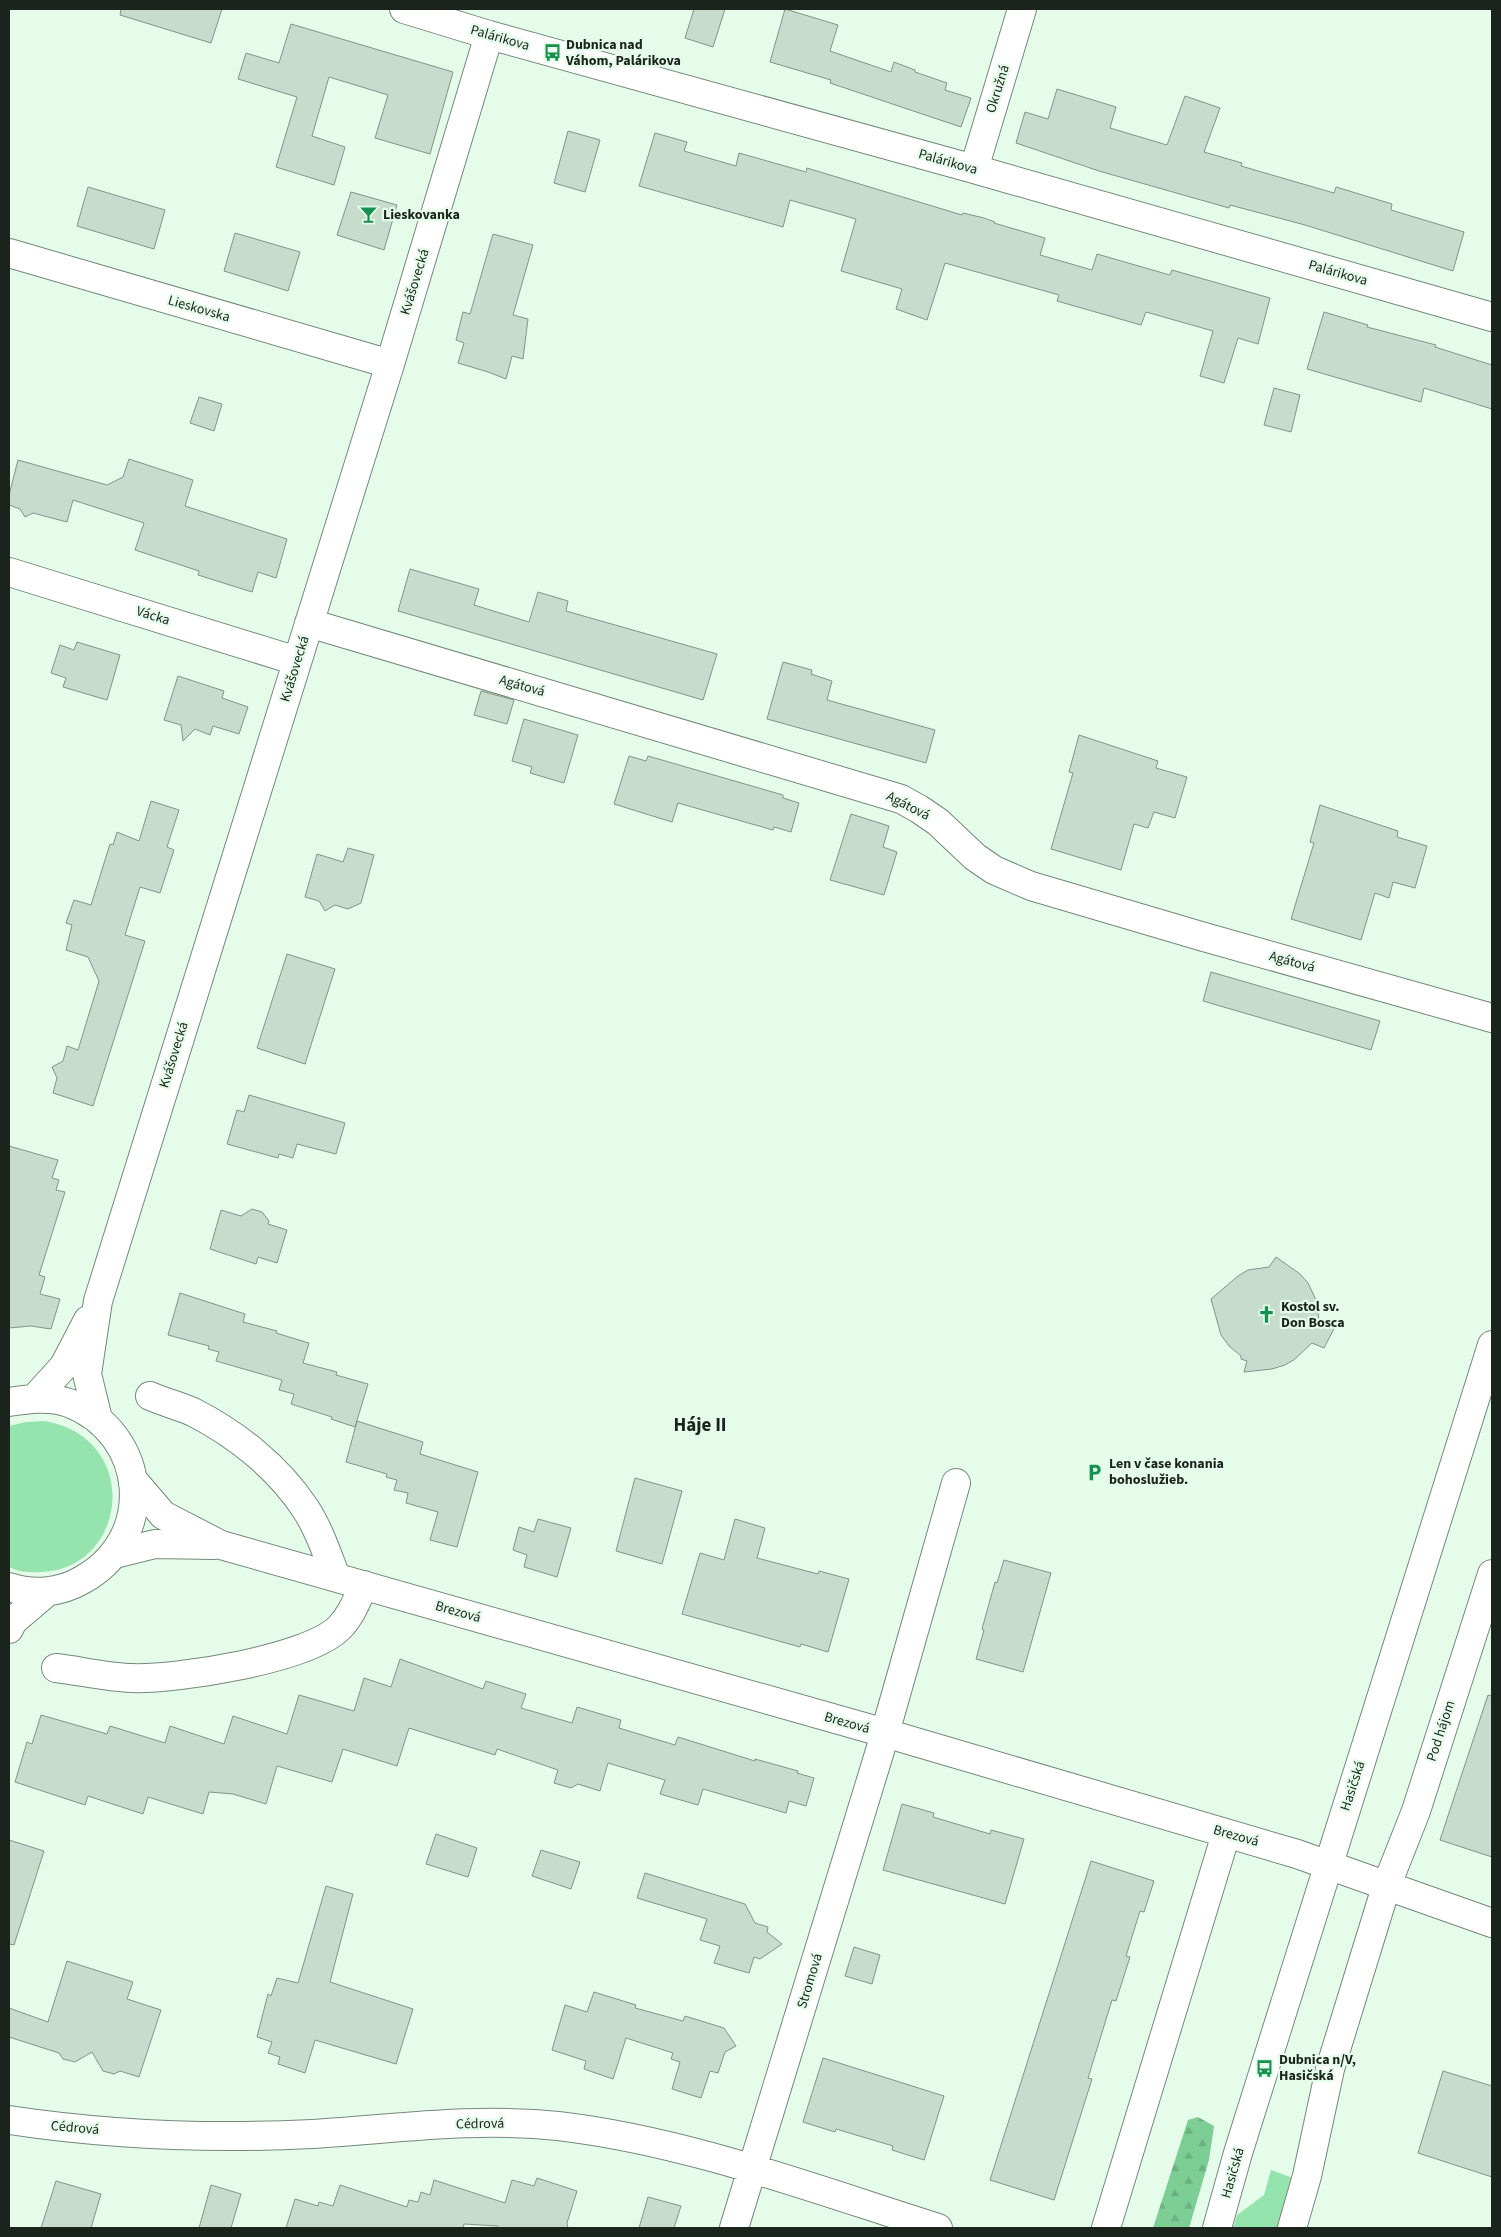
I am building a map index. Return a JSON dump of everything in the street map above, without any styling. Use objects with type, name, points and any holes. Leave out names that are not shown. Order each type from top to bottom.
[{"type":"street","name":"Palárikova","points":[[404,9],[489,35],[974,169],[1492,317]]},
{"type":"street","name":"Okružná","points":[[974,169],[1022,9]]},
{"type":"street","name":"Kvášovecká","points":[[98,1419],[87,1374],[98,1301],[390,364],[489,35]]},
{"type":"street","name":"Lieskovska","points":[[9,253],[390,364]]},
{"type":"street","name":"Vácka","points":[[9,572],[297,661]]},
{"type":"street","name":"Agátová","points":[[309,623],[901,799],[938,822],[975,857],[994,870],[1031,886],[1204,938],[1492,1018]]},
{"type":"street","name":"Kvášovecká","points":[[35,1398],[64,1366],[98,1301]]},
{"type":"street","name":"Hasičská","points":[[1217,2228],[1238,2153],[1492,1345]]},
{"type":"street","points":[[150,1396],[192,1412],[230,1434],[274,1470],[305,1508],[324,1544],[336,1577]]},
{"type":"street","points":[[9,1402],[35,1398],[68,1403],[98,1419],[115,1436],[127,1458],[134,1481],[134,1507],[128,1532],[115,1554],[96,1573],[73,1586],[47,1592],[21,1591],[9,1587]]},
{"type":"street","name":"Brezová","points":[[134,1481],[163,1515],[221,1545],[885,1733],[1329,1865]]},
{"type":"street","name":"Stromová","points":[[734,2228],[885,1733],[956,1483]]},
{"type":"street","name":"Brezová","points":[[115,1554],[155,1544],[221,1545]]},
{"type":"street","name":"Pod hájom","points":[[1292,2228],[1307,2176],[1329,2076],[1386,1887],[1416,1811],[1492,1574]]},
{"type":"street","points":[[56,1668],[131,1678],[169,1677],[243,1665],[292,1651],[323,1638],[338,1629],[350,1613],[364,1585]]},
{"type":"street","points":[[9,1629],[13,1621],[47,1592]]},
{"type":"street","points":[[1106,2228],[1226,1834]]},
{"type":"street","points":[[1329,1865],[1386,1887],[1492,1923]]},
{"type":"street","name":"Cédrová","points":[[9,2120],[70,2129],[204,2136],[310,2134],[430,2125],[517,2124],[558,2126],[660,2144],[752,2169],[938,2228]]},
{"type":"green space","points":[[44,1421],[76,1432],[96,1449],[108,1469],[112,1492],[110,1515],[102,1536],[87,1554],[67,1567],[42,1572],[25,1572],[9,1567],[9,1426],[26,1422]]},
{"type":"green space","points":[[1198,2117],[1214,2126],[1209,2160],[1189,2228],[1153,2228],[1188,2120]]},
{"type":"green space","points":[[1271,2170],[1293,2178],[1287,2228],[1233,2228],[1237,2215],[1264,2195]]},
{"type":"building","points":[[121,9],[222,9],[211,43],[120,15]]},
{"type":"building","points":[[694,9],[725,9],[713,47],[685,38]]},
{"type":"building","points":[[785,9],[838,25],[830,51],[891,72],[894,62],[915,70],[915,72],[947,83],[945,90],[971,98],[961,127],[830,83],[831,80],[770,62]]},
{"type":"building","points":[[291,24],[453,72],[430,154],[375,138],[388,95],[329,77],[312,136],[345,147],[334,185],[276,167],[297,97],[238,79],[246,53],[279,63]]},
{"type":"building","points":[[1057,89],[1116,107],[1110,128],[1167,145],[1185,96],[1220,108],[1204,152],[1242,163],[1241,166],[1334,193],[1336,187],[1392,204],[1391,210],[1464,232],[1453,271],[1305,225],[1230,205],[1229,208],[1099,171],[1016,143],[1025,112],[1048,119]]},
{"type":"building","points":[[568,131],[600,140],[585,192],[554,183]]},
{"type":"building","points":[[655,133],[687,142],[684,151],[736,166],[739,153],[806,172],[807,168],[962,215],[963,213],[984,218],[994,223],[1045,238],[1040,255],[1092,270],[1097,254],[1170,275],[1172,270],[1270,298],[1258,344],[1238,338],[1224,383],[1200,376],[1213,331],[1146,312],[1141,325],[1057,301],[1059,295],[945,263],[927,320],[896,309],[902,289],[841,271],[856,219],[790,200],[783,227],[639,186]]},
{"type":"building","points":[[88,187],[165,210],[154,249],[77,226]]},
{"type":"building","name":"Lieskovanka","points":[[351,192],[397,205],[384,250],[337,235]]},
{"type":"building","points":[[235,233],[300,252],[288,291],[224,271]]},
{"type":"building","points":[[493,234],[533,245],[513,315],[528,319],[523,359],[512,356],[506,379],[458,363],[464,343],[456,340],[463,312],[470,314]]},
{"type":"building","points":[[1324,312],[1368,325],[1367,327],[1436,345],[1435,347],[1492,365],[1492,409],[1424,388],[1421,402],[1307,369]]},
{"type":"building","points":[[1274,388],[1300,395],[1291,432],[1264,425]]},
{"type":"building","points":[[199,397],[222,404],[214,431],[190,423]]},
{"type":"building","points":[[129,459],[193,480],[185,506],[287,539],[276,578],[258,572],[252,592],[198,575],[199,571],[135,550],[144,523],[73,500],[67,522],[33,513],[25,517],[20,509],[9,505],[9,495],[18,460],[107,485],[123,477]]},
{"type":"building","points":[[410,569],[479,589],[474,605],[529,622],[538,592],[568,601],[566,611],[717,654],[703,700],[398,611]]},
{"type":"building","points":[[77,642],[120,655],[107,700],[63,687],[66,678],[51,673],[60,645],[74,650]]},
{"type":"building","points":[[783,662],[812,670],[811,674],[832,681],[827,700],[935,730],[926,763],[767,719]]},
{"type":"building","points":[[178,676],[224,691],[222,698],[248,707],[239,734],[213,726],[210,735],[195,729],[183,741],[181,725],[164,720]]},
{"type":"building","points":[[481,691],[514,700],[507,724],[474,715]]},
{"type":"building","points":[[524,719],[578,735],[564,783],[530,773],[532,767],[512,761]]},
{"type":"building","points":[[1079,735],[1158,761],[1156,768],[1187,777],[1175,818],[1154,812],[1148,828],[1134,824],[1121,870],[1051,849],[1073,773],[1069,772]]},
{"type":"building","points":[[629,756],[646,761],[648,756],[783,795],[783,798],[799,803],[791,832],[774,827],[773,830],[678,803],[672,822],[614,804]]},
{"type":"building","points":[[151,801],[179,810],[167,847],[174,850],[160,893],[140,887],[125,935],[145,941],[93,1106],[53,1093],[57,1078],[52,1067],[63,1061],[67,1046],[78,1050],[99,981],[88,957],[66,950],[72,925],[66,923],[74,900],[91,905],[110,844],[113,845],[117,832],[139,841]]},
{"type":"building","points":[[1320,805],[1398,831],[1397,837],[1427,846],[1415,888],[1393,882],[1389,898],[1375,893],[1361,940],[1291,919],[1314,843],[1310,842]]},
{"type":"building","points":[[851,814],[889,826],[883,847],[897,852],[884,895],[830,880]]},
{"type":"building","points":[[348,848],[374,855],[361,903],[348,909],[335,905],[325,911],[319,901],[305,897],[317,854],[343,862]]},
{"type":"building","points":[[287,954],[335,969],[305,1064],[257,1048]]},
{"type":"building","points":[[1211,972],[1380,1021],[1371,1050],[1203,1001]]},
{"type":"building","points":[[249,1095],[345,1123],[336,1154],[297,1144],[293,1158],[279,1154],[278,1158],[227,1144],[237,1110],[244,1112]]},
{"type":"building","points":[[9,1146],[58,1160],[52,1178],[59,1180],[56,1190],[65,1192],[39,1275],[45,1277],[40,1294],[60,1299],[51,1329],[31,1326],[9,1328]]},
{"type":"building","points":[[252,1209],[262,1212],[269,1221],[268,1224],[287,1230],[277,1263],[258,1257],[256,1264],[210,1249],[221,1210],[241,1216]]},
{"type":"building","name":"Kostol sv. Don Bosca","points":[[1276,1257],[1300,1274],[1308,1283],[1316,1300],[1319,1319],[1338,1321],[1324,1348],[1312,1343],[1295,1359],[1285,1365],[1272,1369],[1244,1372],[1247,1361],[1241,1359],[1241,1356],[1229,1346],[1221,1335],[1211,1299],[1238,1276],[1248,1270],[1269,1267]]},
{"type":"building","points":[[180,1293],[245,1314],[243,1322],[277,1331],[276,1333],[309,1343],[303,1363],[337,1372],[336,1375],[368,1384],[355,1427],[331,1419],[332,1417],[291,1404],[294,1394],[279,1390],[282,1380],[216,1361],[219,1352],[208,1349],[209,1346],[168,1335]]},
{"type":"building","points":[[357,1421],[423,1442],[420,1454],[478,1472],[457,1547],[430,1540],[438,1512],[406,1503],[408,1493],[394,1490],[397,1480],[386,1477],[387,1474],[346,1462]]},
{"type":"building","points":[[635,1478],[682,1491],[662,1564],[616,1551]]},
{"type":"building","points":[[538,1519],[571,1528],[557,1577],[524,1567],[527,1555],[513,1550],[519,1527],[534,1532]]},
{"type":"building","points":[[735,1519],[765,1528],[757,1558],[818,1574],[819,1571],[849,1579],[828,1652],[801,1644],[800,1647],[682,1614],[700,1553],[724,1560]]},
{"type":"building","points":[[1004,1560],[1051,1573],[1023,1672],[976,1659],[995,1582],[997,1583]]},
{"type":"building","points":[[400,1659],[483,1689],[486,1681],[526,1694],[521,1708],[572,1723],[577,1707],[621,1720],[619,1728],[675,1745],[678,1737],[755,1761],[755,1759],[798,1771],[797,1773],[814,1778],[806,1806],[789,1801],[786,1813],[703,1789],[698,1805],[660,1794],[665,1780],[608,1763],[600,1791],[578,1784],[571,1788],[554,1783],[558,1770],[497,1749],[495,1755],[409,1728],[397,1766],[343,1749],[332,1782],[277,1766],[266,1804],[233,1794],[209,1792],[203,1814],[148,1797],[143,1814],[88,1796],[85,1805],[15,1782],[27,1742],[32,1744],[41,1715],[107,1734],[110,1726],[165,1743],[170,1726],[224,1744],[233,1716],[287,1734],[299,1695],[354,1711],[364,1678],[391,1687]]},
{"type":"building","points":[[1488,1695],[1492,1696],[1492,1857],[1440,1840]]},
{"type":"building","points":[[902,1804],[934,1813],[933,1817],[990,1834],[991,1830],[1024,1839],[1005,1904],[883,1870]]},
{"type":"building","points":[[436,1834],[477,1848],[468,1877],[426,1864]]},
{"type":"building","points":[[9,1840],[44,1851],[14,1945],[9,1944]]},
{"type":"building","points":[[541,1850],[580,1862],[571,1889],[532,1876]]},
{"type":"building","points":[[1091,1861],[1154,1881],[1144,1912],[1140,1911],[1126,1956],[1130,1957],[1116,2001],[1112,2000],[1088,2078],[1092,2079],[1054,2200],[990,2180]]},
{"type":"building","points":[[645,1873],[745,1904],[755,1923],[768,1927],[767,1932],[782,1944],[760,1959],[754,1957],[749,1973],[714,1963],[720,1946],[700,1940],[707,1919],[637,1898]]},
{"type":"building","points":[[326,1886],[353,1894],[330,1982],[413,2009],[396,2064],[315,2040],[305,2073],[278,2064],[280,2057],[268,2053],[272,2042],[257,2037],[268,1994],[271,1996],[277,1978],[298,1983]]},
{"type":"building","points":[[854,1947],[880,1955],[872,1984],[845,1976]]},
{"type":"building","points":[[67,1961],[133,1982],[127,1999],[161,2010],[139,2077],[120,2071],[114,2074],[103,2071],[92,2052],[75,2062],[63,2059],[59,2053],[9,2037],[9,2008],[48,2022]]},
{"type":"building","points":[[594,1992],[636,2005],[635,2008],[683,2021],[685,2016],[724,2028],[736,2046],[725,2052],[718,2073],[710,2071],[701,2098],[672,2089],[680,2062],[671,2059],[673,2053],[626,2038],[613,2079],[584,2069],[586,2061],[552,2050],[565,2005],[587,2012]]},
{"type":"building","points":[[823,2058],[944,2096],[924,2160],[892,2150],[893,2146],[836,2129],[835,2132],[803,2122]]},
{"type":"building","points":[[1443,2071],[1492,2086],[1492,2177],[1418,2153]]},
{"type":"building","points":[[537,2178],[577,2191],[567,2223],[568,2228],[497,2228],[498,2226],[464,2224],[463,2228],[286,2228],[295,2199],[318,2206],[319,2202],[333,2206],[340,2185],[407,2207],[409,2200],[418,2202],[421,2192],[430,2195],[434,2180],[505,2203],[512,2180],[534,2186]]},
{"type":"building","points":[[56,2181],[101,2194],[91,2228],[41,2228]]},
{"type":"building","points":[[211,2185],[241,2194],[231,2228],[199,2228]]},
{"type":"building","points":[[648,2197],[681,2206],[674,2228],[639,2228]]},
{"type":"place","name":"Dubnica nad Váhom, Palárikova","points":[[552,53]]},
{"type":"place","name":"Lieskovanka","points":[[369,215]]},
{"type":"place","name":"Kostol sv. Don Bosca","points":[[1267,1315]]},
{"type":"place","name":"Len v čase konania bohoslužieb.","points":[[1095,1472]]},
{"type":"place","name":"Dubnica n/V, Hasičská","points":[[1265,2068]]},
{"type":"district","name":"Háje II","points":[[700,1425]]}]
